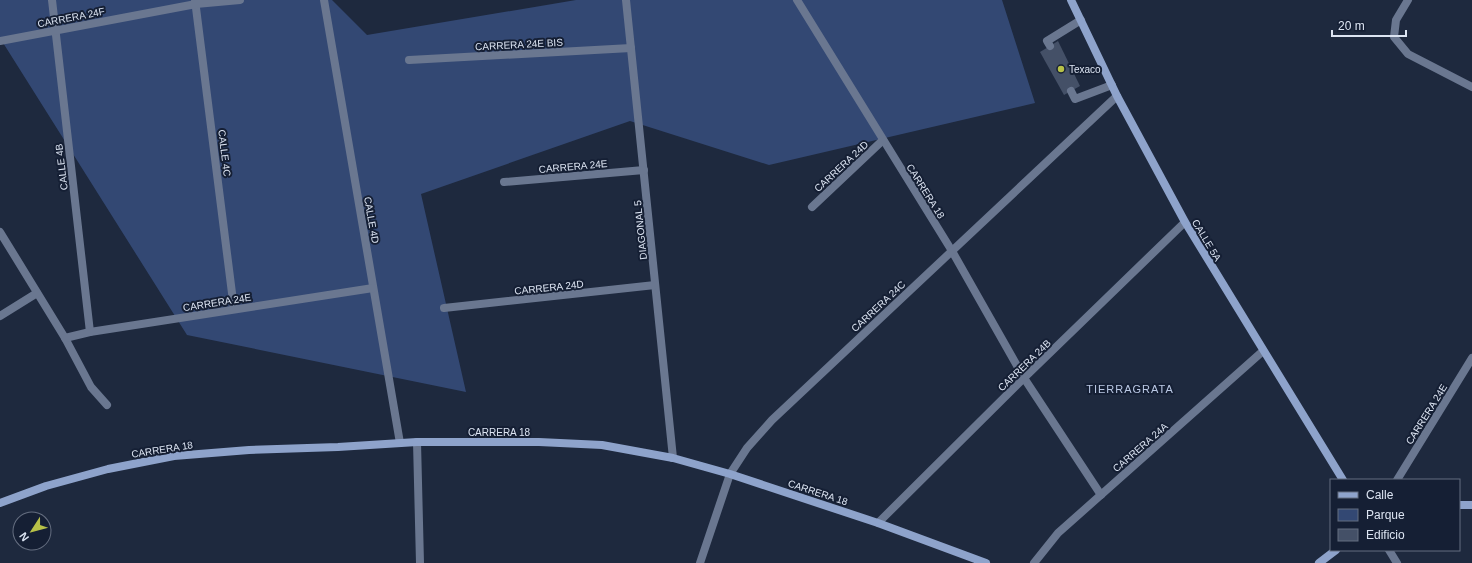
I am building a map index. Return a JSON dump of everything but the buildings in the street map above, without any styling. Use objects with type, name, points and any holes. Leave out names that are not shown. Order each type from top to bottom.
[{"type":"street","name":"CALLE 4B","points":[[52,0],[90,332]]},
{"type":"street","name":"CARRERA 24F","points":[[0,41],[196,2],[240,0]]},
{"type":"street","name":"CALLE 4D","points":[[324,0],[400,443]]},
{"type":"street","name":"DIAGONAL 5","points":[[626,0],[673,458]]},
{"type":"street","name":"CARRERA 18","points":[[797,0],[952,251],[1024,378],[1101,495]]},
{"type":"street","name":"CALLE 5A","points":[[1071,0],[1117,96],[1185,222],[1342,479]]},
{"type":"street","points":[[1408,0],[1396,20],[1394,37],[1408,54],[1472,86]]},
{"type":"street","name":"CALLE 4C","points":[[196,2],[234,309]]},
{"type":"street","points":[[1050,46],[1047,41],[1081,20]]},
{"type":"street","name":"CARRERA 24E BIS","points":[[409,60],[631,48]]},
{"type":"street","points":[[1071,91],[1075,99],[1112,85]]},
{"type":"street","name":"CARRERA 24C","points":[[700,563],[730,474],[747,448],[772,420],[1117,96]]},
{"type":"street","name":"CARRERA 24D","points":[[812,207],[883,140]]},
{"type":"street","name":"CARRERA 24E","points":[[504,182],[644,170]]},
{"type":"street","name":"CARRERA 24B","points":[[878,523],[1024,378],[1185,222]]},
{"type":"street","points":[[0,232],[65,338],[91,387],[107,404]]},
{"type":"street","name":"CARRERA 24D","points":[[444,308],[655,285]]},
{"type":"street","name":"CARRERA 24E","points":[[65,338],[90,332],[373,288]]},
{"type":"street","points":[[0,316],[37,294]]},
{"type":"street","name":"CARRERA 24A","points":[[1034,563],[1058,533],[1263,351]]},
{"type":"street","name":"CARRERA 24E","points":[[1398,479],[1472,358]]},
{"type":"street","name":"CARRERA 18","points":[[0,503],[46,486],[108,469],[174,456],[249,450],[338,447],[417,442],[539,442],[594,445],[673,458],[730,474],[878,523],[986,563]]},
{"type":"street","points":[[417,442],[420,563]]},
{"type":"street","points":[[1460,505],[1472,505]]},
{"type":"street","points":[[1318,563],[1335,551]]},
{"type":"street","points":[[1389,551],[1397,563]]},
{"type":"green space","points":[[0,0],[332,0],[367,35],[576,0],[1002,0],[1035,103],[769,165],[630,121],[421,194],[466,392],[187,335],[0,38]]},
{"type":"place","name":"Texaco","points":[[1061,69]]},
{"type":"district","name":"TIERRAGRATA","points":[[1130,389]]}]
